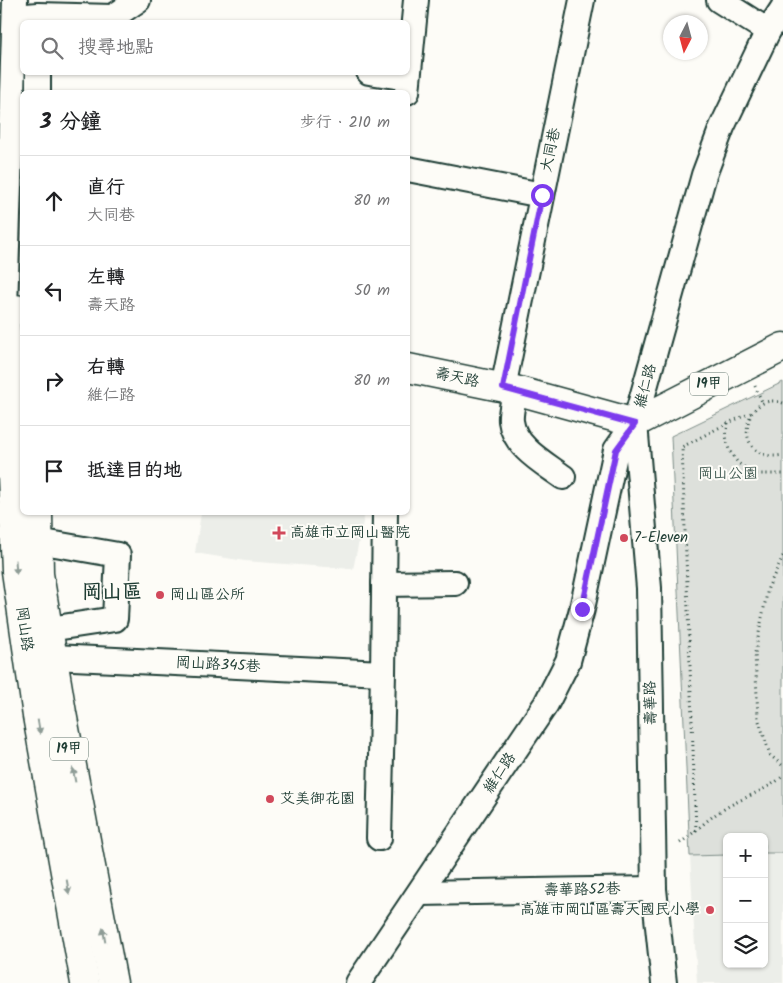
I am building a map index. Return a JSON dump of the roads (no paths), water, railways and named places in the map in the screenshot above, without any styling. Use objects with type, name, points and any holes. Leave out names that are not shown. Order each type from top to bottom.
[{"type":"main road","name":"岡山路","points":[[9,309],[20,458]]},
{"type":"main road","name":"19甲","points":[[635,424],[746,364],[783,347]]},
{"type":"main road","name":"壽天路","points":[[410,368],[509,389],[635,424]]},
{"type":"main road","name":"岡山路","points":[[24,515],[26,540],[39,574],[37,716],[85,983]]},
{"type":"main road","name":"岡山路","points":[[26,540],[37,515]]},
{"type":"main road","name":"岡山路","points":[[37,631],[53,657],[113,983]]},
{"type":"street","points":[[15,9],[38,13],[113,17],[138,0]]},
{"type":"street","points":[[410,64],[416,0]]},
{"type":"street","name":"大同巷","points":[[563,476],[531,453],[517,439],[511,421],[509,389],[542,195],[582,0]]},
{"type":"street","points":[[720,0],[768,31]]},
{"type":"street","name":"維仁路","points":[[358,983],[546,704],[568,661],[582,609],[616,450],[635,424],[704,175],[722,127],[768,31],[783,8]]},
{"type":"street","name":"岡山路","points":[[9,309],[15,9]]},
{"type":"street","points":[[38,75],[38,90]]},
{"type":"street","points":[[377,75],[408,85]]},
{"type":"street","points":[[410,169],[542,195]]},
{"type":"street","name":"壽華路","points":[[635,424],[649,588],[654,889],[664,983]]},
{"type":"street","points":[[379,838],[384,515]]},
{"type":"street","points":[[26,540],[118,555],[114,619],[37,631]]},
{"type":"street","points":[[384,584],[455,583]]},
{"type":"street","name":"岡山路345巷","points":[[53,657],[383,673]]},
{"type":"street","name":"壽華路52巷","points":[[420,893],[654,889]]},
{"type":"place","name":"高雄市立岡山醫院","points":[[279,533]]},
{"type":"place","name":"7-Eleven","points":[[624,538]]},
{"type":"place","name":"岡山區公所","points":[[160,595]]},
{"type":"place","name":"艾美御花園","points":[[270,799]]},
{"type":"place","name":"高雄市岡山區壽天國民小學","points":[[710,910]]},
{"type":"district","name":"岡山區","points":[[112,593]]},
{"type":"park label","name":"岡山公園","points":[[728,474]]}]
